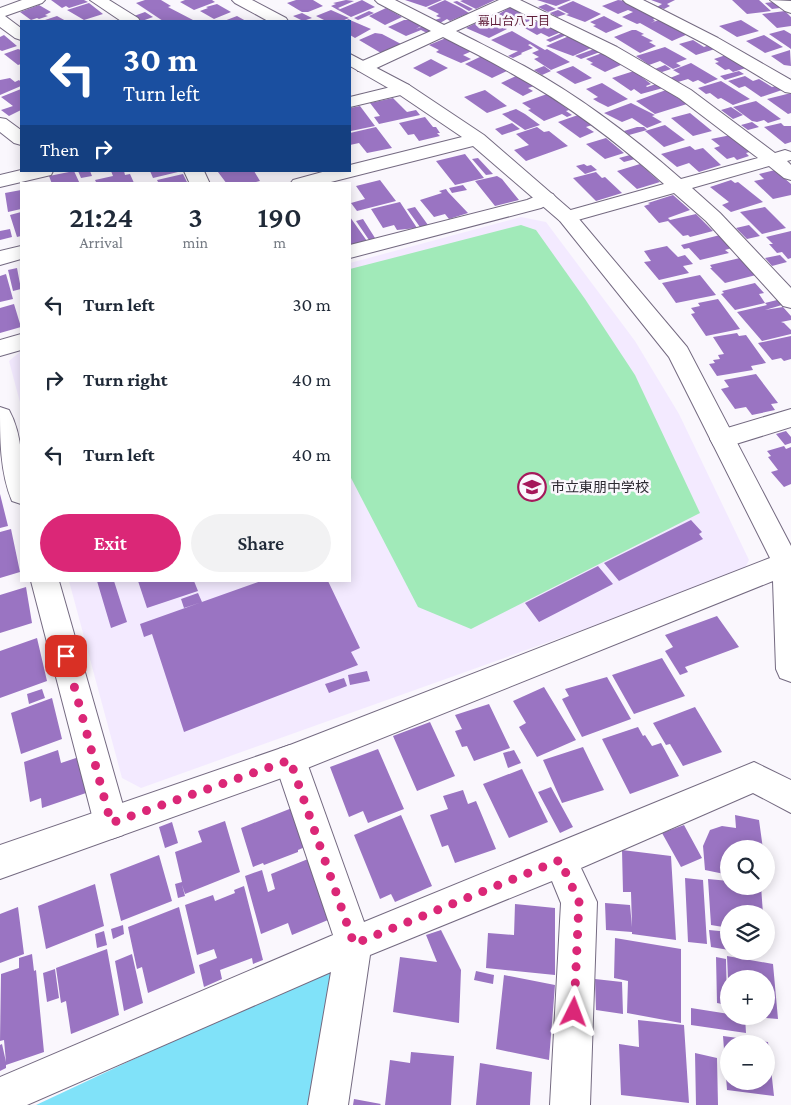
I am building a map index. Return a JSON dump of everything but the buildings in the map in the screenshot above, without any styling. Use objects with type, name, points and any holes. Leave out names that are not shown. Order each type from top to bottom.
[{"type":"street","points":[[0,13],[37,0]]},
{"type":"street","points":[[98,0],[130,20]]},
{"type":"street","points":[[240,0],[278,20]]},
{"type":"street","points":[[383,0],[447,31],[519,70],[590,115],[639,152],[713,216],[791,301]]},
{"type":"street","points":[[357,63],[447,31],[509,0],[611,51],[685,94],[782,156],[791,174]]},
{"type":"street","points":[[631,0],[669,18],[761,68],[791,88]]},
{"type":"street","points":[[778,0],[791,8]]},
{"type":"street","points":[[0,20],[20,34]]},
{"type":"street","points":[[357,63],[404,90],[477,139],[567,216],[679,353],[789,562],[791,669]]},
{"type":"street","points":[[351,102],[404,90]]},
{"type":"street","points":[[0,122],[20,138]]},
{"type":"street","points":[[351,171],[477,139]]},
{"type":"street","points":[[567,216],[782,156]]},
{"type":"street","points":[[0,181],[40,172]]},
{"type":"street","points":[[308,182],[346,172]]},
{"type":"street","points":[[351,252],[534,204],[546,198]]},
{"type":"street","points":[[0,258],[20,252]]},
{"type":"street","points":[[0,348],[20,342]]},
{"type":"street","points":[[0,416],[20,490]]},
{"type":"street","points":[[723,439],[791,418]]},
{"type":"street","points":[[0,862],[290,760],[789,562]]},
{"type":"street","points":[[45,582],[111,823]]},
{"type":"street","points":[[290,760],[354,944],[328,1105]]},
{"type":"street","points":[[0,1097],[354,944],[560,860],[754,777],[791,797]]},
{"type":"street","points":[[560,860],[579,902],[570,1105]]},
{"type":"shaded area","name":"市立東朋中学校","points":[[521,217],[546,222],[635,341],[679,414],[749,560],[744,570],[708,585],[141,788],[122,778],[69,582],[351,582],[351,263]]},
{"type":"shaded area","points":[[20,352],[20,402],[9,361]]},
{"type":"green space","points":[[521,225],[536,230],[585,299],[635,375],[700,513],[471,629],[418,607],[351,478],[351,269]]},
{"type":"water","points":[[339,963],[315,1105],[36,1105]]},
{"type":"place","name":"市立東朋中学校","points":[[532,487]]},
{"type":"district","name":"幕山台八丁目","points":[[514,21]]},
{"type":"route","points":[[66,656],[111,823],[290,760],[354,944],[560,860],[579,902],[574,1012]]}]
